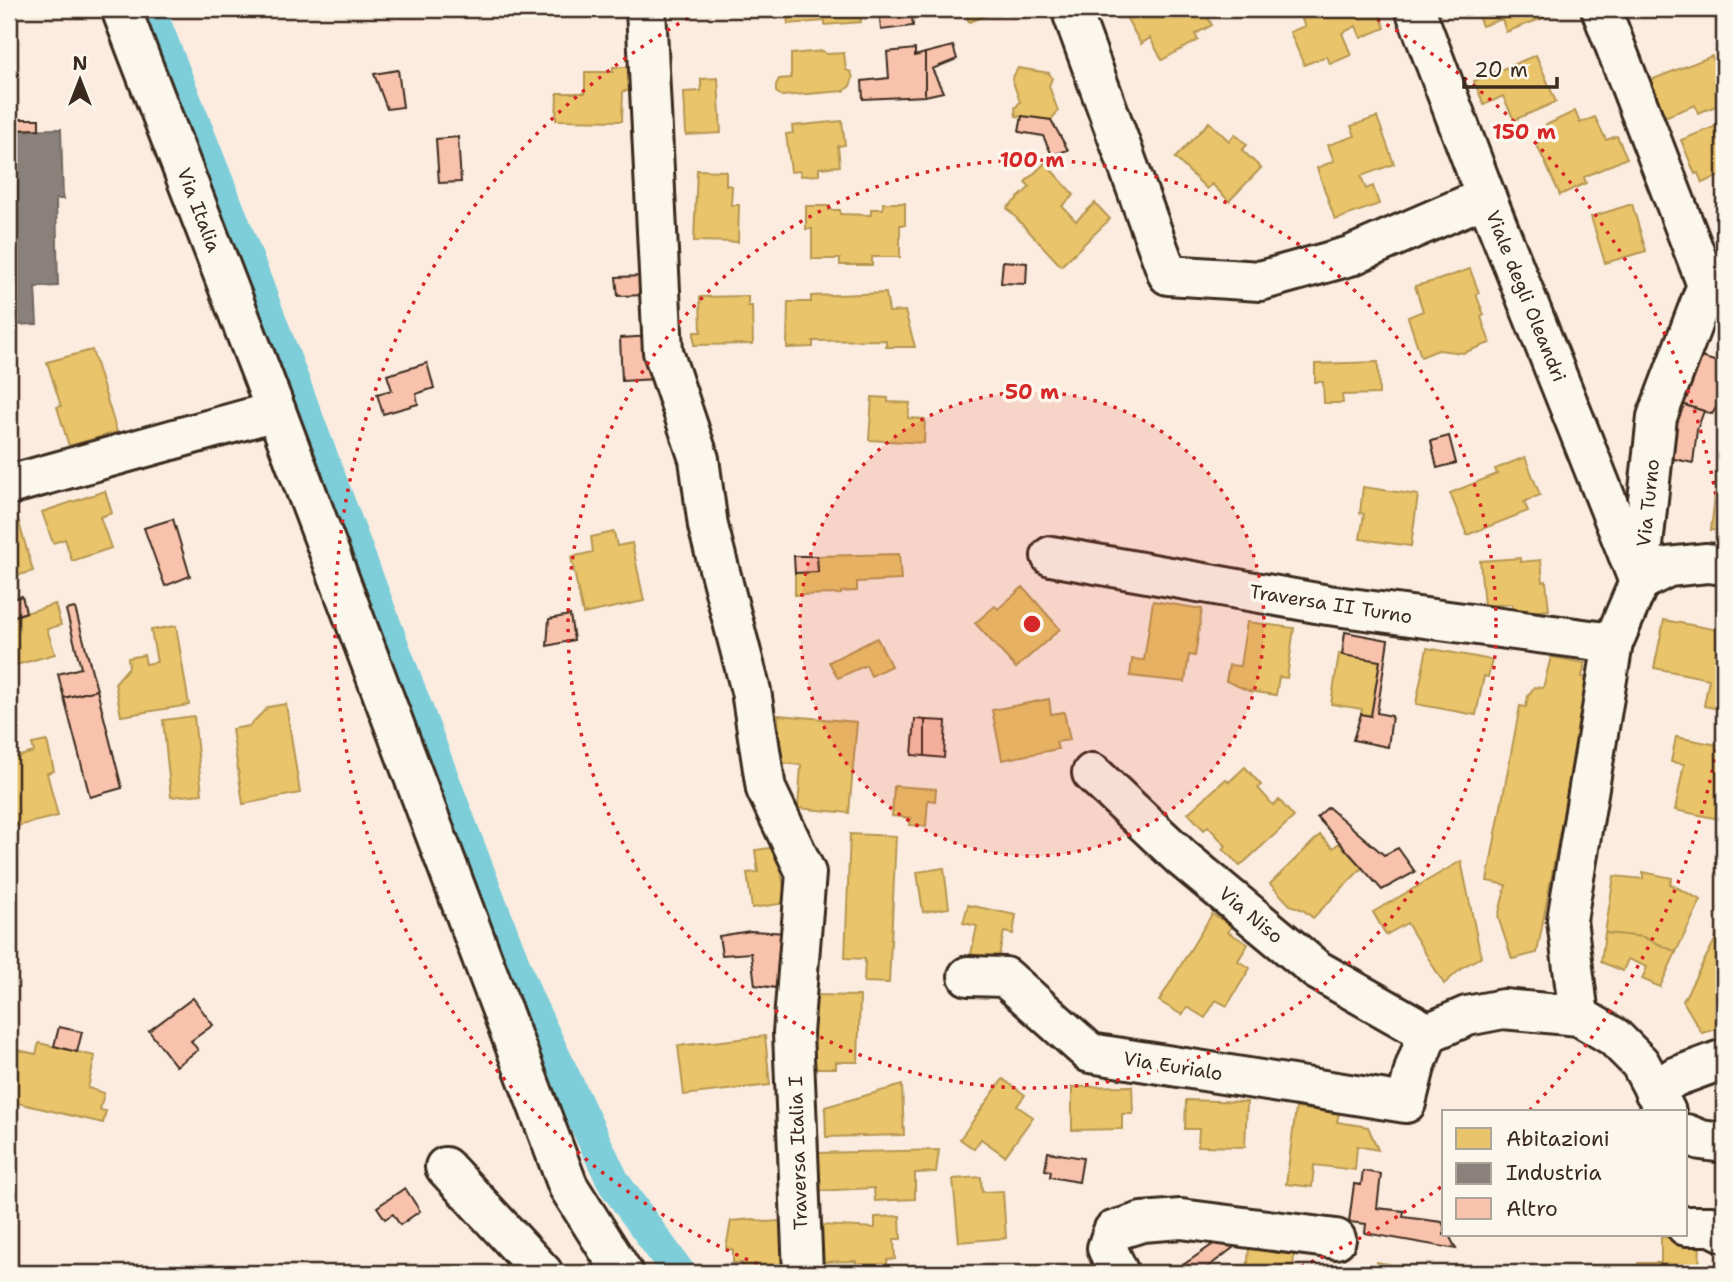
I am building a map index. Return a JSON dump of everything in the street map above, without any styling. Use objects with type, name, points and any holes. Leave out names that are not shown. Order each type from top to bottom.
[{"type":"street","name":"Via Italia","points":[[121,9],[276,411],[568,1186],[623,1273]]},
{"type":"street","name":"Traversa Italia I","points":[[646,9],[663,352],[699,459],[708,526],[751,691],[766,789],[806,873],[793,1033],[803,1273]]},
{"type":"street","points":[[1071,9],[1168,275],[1260,281],[1350,256],[1486,197]]},
{"type":"street","name":"Viale degli Oleandri","points":[[1415,9],[1486,197],[1639,582]]},
{"type":"street","name":"Via Turno","points":[[1578,1016],[1567,920],[1613,643],[1639,582],[1657,417],[1707,285],[1601,9]]},
{"type":"street","points":[[9,485],[276,411]]},
{"type":"street","name":"Traversa II Turno","points":[[1051,556],[1328,605],[1613,643]]},
{"type":"street","points":[[1639,582],[1668,567],[1707,563],[1724,565]]},
{"type":"street","name":"Via Niso","points":[[1092,773],[1182,858],[1317,971],[1428,1033]]},
{"type":"street","name":"Via Eurialo","points":[[968,976],[1006,977],[1090,1053],[1406,1103],[1415,1067],[1428,1033]]},
{"type":"street","points":[[1428,1033],[1467,1016],[1503,1009],[1578,1016],[1614,1037],[1640,1063],[1660,1101]]},
{"type":"street","points":[[1660,1101],[1675,1077],[1724,1059]]},
{"type":"street","points":[[1688,1135],[1701,1140],[1724,1143]]},
{"type":"street","points":[[445,1167],[543,1273]]},
{"type":"street","points":[[1119,1273],[1107,1248],[1113,1231],[1142,1222],[1181,1219],[1336,1239]]},
{"type":"street","points":[[1688,1226],[1712,1226],[1724,1232]]},
{"type":"building: Abitazioni","points":[[786,9],[860,9],[861,22],[788,24]]},
{"type":"building: Abitazioni","points":[[964,9],[990,9],[992,13],[969,22]]},
{"type":"building: Abitazioni","points":[[1141,9],[1203,9],[1212,25],[1195,34],[1198,40],[1162,60],[1150,38],[1141,44],[1126,17]]},
{"type":"building: Abitazioni","points":[[1297,9],[1377,9],[1385,28],[1361,38],[1356,26],[1342,33],[1351,55],[1330,64],[1327,56],[1304,65],[1290,32],[1305,26]]},
{"type":"building: Abitazioni","points":[[1475,9],[1567,9],[1506,32],[1502,19],[1482,26]]},
{"type":"building: Abitazioni","points":[[823,51],[826,54],[844,53],[846,70],[851,72],[853,78],[850,86],[844,91],[782,96],[776,92],[779,79],[791,78],[791,54]]},
{"type":"building: Abitazioni","points":[[1536,55],[1556,102],[1514,120],[1503,96],[1484,105],[1474,81]]},
{"type":"building: Abitazioni","points":[[1712,56],[1724,87],[1724,103],[1698,113],[1695,105],[1662,118],[1648,81]]},
{"type":"building: Abitazioni","points":[[613,67],[629,67],[629,91],[623,91],[622,121],[556,120],[557,93],[585,93],[585,72],[613,72]]},
{"type":"building: Abitazioni","points":[[1018,68],[1049,73],[1052,78],[1049,86],[1058,111],[1051,120],[1016,116],[1015,108],[1020,102],[1012,79]]},
{"type":"building: Abitazioni","points":[[718,78],[721,133],[686,135],[684,92],[701,91],[701,79]]},
{"type":"building: Abitazioni","points":[[1575,111],[1580,123],[1595,117],[1606,140],[1617,136],[1627,158],[1584,177],[1586,183],[1560,195],[1536,143],[1545,139],[1540,128]]},
{"type":"building: Abitazioni","points":[[1377,117],[1394,164],[1361,176],[1366,189],[1373,186],[1379,204],[1335,220],[1317,168],[1334,161],[1328,145],[1355,136],[1351,126]]},
{"type":"building: Abitazioni","points":[[842,121],[845,145],[838,146],[840,166],[819,168],[819,175],[801,176],[800,171],[791,172],[786,134],[793,133],[792,126]]},
{"type":"building: Abitazioni","points":[[1209,122],[1229,141],[1235,134],[1247,145],[1242,150],[1261,168],[1229,201],[1212,184],[1207,189],[1175,158]]},
{"type":"building: Abitazioni","points":[[1724,123],[1724,174],[1702,183],[1698,173],[1695,174],[1681,140]]},
{"type":"building: Abitazioni","points":[[1045,163],[1074,195],[1062,206],[1076,221],[1095,203],[1110,219],[1061,266],[1007,208],[1030,187],[1025,182]]},
{"type":"building: Abitazioni","points":[[697,170],[726,171],[726,185],[732,186],[731,205],[739,205],[738,242],[694,241]]},
{"type":"building: Abitazioni","points":[[883,203],[905,203],[905,225],[900,225],[900,257],[872,257],[872,265],[840,265],[840,259],[812,259],[812,229],[806,229],[806,206],[829,206],[829,210],[840,210],[840,214],[871,215],[871,209],[883,209]]},
{"type":"building: Abitazioni","points":[[1632,204],[1646,251],[1605,263],[1591,217]]},
{"type":"building: Abitazioni","points":[[1470,269],[1479,293],[1476,294],[1484,315],[1481,317],[1490,343],[1463,353],[1438,350],[1421,357],[1408,317],[1423,311],[1415,286]]},
{"type":"building: Abitazioni","points":[[886,293],[889,312],[905,311],[915,347],[886,347],[886,340],[813,341],[813,347],[787,348],[788,302],[811,302],[811,296]]},
{"type":"building: Abitazioni","points":[[748,296],[748,306],[752,306],[753,344],[694,345],[694,332],[701,332],[700,297]]},
{"type":"building: Abitazioni","points":[[92,350],[117,432],[69,446],[57,407],[61,406],[47,362]]},
{"type":"building: Abitazioni","points":[[1378,362],[1379,394],[1342,395],[1343,403],[1324,403],[1323,382],[1315,382],[1315,364]]},
{"type":"building: Abitazioni","points":[[872,397],[888,398],[888,402],[910,403],[908,418],[925,419],[924,443],[869,440]]},
{"type":"building: Abitazioni","points":[[1525,457],[1540,495],[1524,502],[1528,511],[1467,535],[1450,493],[1497,474],[1495,469]]},
{"type":"building: Abitazioni","points":[[1719,462],[1724,463],[1724,531],[1711,530]]},
{"type":"building: Abitazioni","points":[[1363,487],[1418,495],[1411,546],[1360,539],[1364,514],[1360,513]]},
{"type":"building: Abitazioni","points":[[105,491],[112,513],[100,517],[111,548],[72,561],[65,539],[53,543],[42,512]]},
{"type":"building: Abitazioni","points":[[17,516],[33,571],[9,578],[9,519]]},
{"type":"building: Abitazioni","points":[[614,532],[617,546],[632,543],[644,601],[583,614],[571,557],[593,552],[591,537]]},
{"type":"building: Abitazioni","points":[[899,554],[901,580],[857,582],[857,591],[841,594],[795,595],[795,573],[818,572],[817,556]]},
{"type":"building: Abitazioni","points":[[1520,558],[1520,562],[1541,560],[1549,610],[1513,614],[1512,604],[1484,606],[1480,561]]},
{"type":"building: Abitazioni","points":[[1023,587],[1060,629],[1016,668],[975,623],[995,606],[998,609]]},
{"type":"building: Abitazioni","points":[[1153,601],[1202,609],[1195,656],[1189,655],[1185,682],[1130,676],[1132,659],[1144,660]]},
{"type":"building: Abitazioni","points":[[55,604],[61,625],[47,629],[55,654],[9,667],[9,618]]},
{"type":"building: Abitazioni","points":[[1664,620],[1724,631],[1724,710],[1704,706],[1709,679],[1654,668]]},
{"type":"building: Abitazioni","points":[[1247,622],[1294,628],[1287,678],[1279,677],[1276,695],[1249,691],[1226,681],[1229,665],[1240,666]]},
{"type":"building: Abitazioni","points":[[176,626],[189,705],[121,716],[115,683],[129,667],[128,658],[144,655],[146,664],[157,662],[151,630]]},
{"type":"building: Abitazioni","points":[[877,638],[891,666],[871,676],[866,665],[838,678],[829,662]]},
{"type":"building: Abitazioni","points":[[1427,648],[1492,660],[1488,677],[1484,676],[1476,715],[1416,704]]},
{"type":"building: Abitazioni","points":[[1339,654],[1380,661],[1371,716],[1361,714],[1362,709],[1331,704]]},
{"type":"building: Abitazioni","points":[[1551,657],[1585,663],[1582,677],[1589,678],[1537,953],[1512,959],[1498,917],[1506,885],[1487,881],[1520,706],[1526,707],[1528,696],[1534,687],[1543,688]]},
{"type":"building: Abitazioni","points":[[1049,699],[1051,714],[1064,712],[1070,740],[1056,742],[1058,749],[1002,760],[992,710]]},
{"type":"building: Abitazioni","points":[[286,704],[300,793],[243,804],[232,729],[249,726],[268,707]]},
{"type":"building: Abitazioni","points":[[1724,711],[1724,820],[1675,810],[1684,764],[1671,762],[1676,737],[1718,745]]},
{"type":"building: Abitazioni","points":[[778,715],[857,722],[849,813],[798,808],[801,765],[781,763]]},
{"type":"building: Abitazioni","points":[[194,716],[202,794],[171,797],[163,720]]},
{"type":"building: Abitazioni","points":[[47,741],[54,771],[47,773],[58,816],[9,828],[9,759],[34,752],[32,744]]},
{"type":"building: Abitazioni","points":[[1245,767],[1261,785],[1258,788],[1273,805],[1279,800],[1294,817],[1240,866],[1223,849],[1226,846],[1208,826],[1204,830],[1188,813],[1226,779],[1229,782]]},
{"type":"building: Abitazioni","points":[[894,786],[936,789],[935,801],[928,800],[926,826],[910,825],[911,818],[892,816]]},
{"type":"building: Abitazioni","points":[[850,834],[896,836],[889,983],[864,982],[865,959],[845,958]]},
{"type":"building: Abitazioni","points":[[1320,835],[1333,848],[1339,843],[1362,868],[1313,918],[1290,905],[1270,884]]},
{"type":"building: Abitazioni","points":[[784,846],[787,868],[781,869],[786,903],[752,908],[747,873],[758,872],[755,850]]},
{"type":"building: Abitazioni","points":[[1461,861],[1481,957],[1463,967],[1444,984],[1407,923],[1386,935],[1373,912]]},
{"type":"building: Abitazioni","points":[[944,868],[949,908],[923,912],[917,872]]},
{"type":"building: Abitazioni","points":[[1643,872],[1672,878],[1670,884],[1701,900],[1676,952],[1643,937],[1605,933],[1614,876],[1643,879]]},
{"type":"building: Abitazioni","points":[[968,905],[1016,915],[1013,934],[1004,932],[998,960],[971,954],[977,926],[963,923]]},
{"type":"building: Abitazioni","points":[[1212,914],[1232,926],[1228,932],[1248,944],[1238,961],[1250,968],[1227,1006],[1216,1000],[1205,1018],[1187,1007],[1182,1015],[1159,1001]]},
{"type":"building: Abitazioni","points":[[1724,923],[1724,1027],[1702,1033],[1683,1001]]},
{"type":"building: Abitazioni","points":[[1605,933],[1643,937],[1676,952],[1660,987],[1642,979],[1647,967],[1628,959],[1623,971],[1601,962]]},
{"type":"building: Abitazioni","points":[[813,995],[860,996],[858,1062],[836,1062],[836,1068],[811,1068]]},
{"type":"building: Abitazioni","points":[[765,1036],[770,1085],[684,1095],[678,1046]]},
{"type":"building: Abitazioni","points":[[39,1043],[95,1056],[88,1088],[104,1093],[100,1110],[106,1111],[103,1123],[9,1101],[9,1068],[13,1049],[36,1054]]},
{"type":"building: Abitazioni","points":[[1003,1079],[1025,1095],[1017,1106],[1033,1117],[1005,1156],[981,1139],[974,1149],[960,1139]]},
{"type":"building: Abitazioni","points":[[902,1085],[904,1135],[826,1137],[825,1107]]},
{"type":"building: Abitazioni","points":[[1132,1086],[1133,1114],[1122,1114],[1122,1129],[1072,1130],[1072,1087]]},
{"type":"building: Abitazioni","points":[[1186,1100],[1247,1102],[1245,1147],[1198,1146],[1199,1129],[1185,1129]]},
{"type":"building: Abitazioni","points":[[1296,1108],[1339,1113],[1337,1122],[1368,1127],[1378,1150],[1357,1146],[1355,1170],[1314,1165],[1312,1187],[1286,1184]]},
{"type":"building: Abitazioni","points":[[939,1150],[936,1172],[915,1173],[915,1199],[875,1201],[874,1188],[816,1191],[817,1153]]},
{"type":"building: Abitazioni","points":[[981,1177],[982,1192],[1003,1191],[1006,1238],[959,1242],[953,1179]]},
{"type":"building: Abitazioni","points":[[900,1216],[901,1239],[894,1239],[895,1259],[887,1260],[887,1267],[856,1268],[856,1261],[820,1262],[822,1225],[875,1228],[875,1217]]},
{"type":"building: Abitazioni","points":[[754,1219],[764,1222],[780,1221],[786,1273],[744,1273],[742,1263],[733,1263],[733,1250],[726,1248],[731,1221]]},
{"type":"building: Abitazioni","points":[[1250,1235],[1294,1251],[1293,1273],[1247,1273]]},
{"type":"building: Abitazioni","points":[[1661,1237],[1700,1240],[1699,1273],[1637,1273],[1638,1263],[1661,1263]]},
{"type":"building: Abitazioni","points":[[1376,1262],[1412,1268],[1411,1271],[1427,1273],[1374,1273]]},
{"type":"building: Abitazioni","points":[[946,1266],[946,1273],[919,1273],[919,1269]]},
{"type":"building: Industria","points":[[61,129],[63,199],[56,199],[58,286],[35,287],[37,324],[13,325],[9,323],[9,130]]},
{"type":"building: Altro","points":[[879,9],[911,9],[913,26],[881,30]]},
{"type":"building: Altro","points":[[953,46],[957,59],[932,69],[943,92],[925,96],[925,53]]},
{"type":"building: Altro","points":[[915,49],[915,56],[925,53],[925,96],[863,99],[862,81],[889,78],[887,52]]},
{"type":"building: Altro","points":[[398,70],[403,107],[387,109],[374,74]]},
{"type":"building: Altro","points":[[1022,116],[1051,120],[1068,150],[1052,155],[1043,136],[1019,132]]},
{"type":"building: Altro","points":[[9,119],[39,119],[39,129],[9,130]]},
{"type":"building: Altro","points":[[458,137],[461,182],[439,183],[436,139]]},
{"type":"building: Altro","points":[[1003,261],[1027,263],[1026,284],[1001,283]]},
{"type":"building: Altro","points":[[646,276],[647,295],[618,296],[616,277]]},
{"type":"building: Altro","points":[[652,336],[655,379],[622,381],[620,338]]},
{"type":"building: Altro","points":[[1701,357],[1724,364],[1724,396],[1712,414],[1678,403]]},
{"type":"building: Altro","points":[[427,363],[434,388],[416,394],[418,404],[383,414],[377,394],[392,390],[387,375]]},
{"type":"building: Altro","points":[[1678,403],[1704,411],[1697,430],[1693,463],[1665,457]]},
{"type":"building: Altro","points":[[1449,436],[1456,463],[1437,468],[1431,441]]},
{"type":"building: Altro","points":[[173,519],[190,576],[165,586],[144,528]]},
{"type":"building: Altro","points":[[794,556],[817,556],[818,572],[795,573]]},
{"type":"building: Altro","points":[[22,596],[26,612],[9,618],[9,600]]},
{"type":"building: Altro","points":[[75,608],[97,690],[64,698],[58,674],[81,668],[66,610]]},
{"type":"building: Altro","points":[[570,615],[574,640],[547,646],[549,619]]},
{"type":"building: Altro","points":[[1345,632],[1388,640],[1377,713],[1392,716],[1388,747],[1353,740],[1361,714],[1371,716],[1380,661],[1342,655]]},
{"type":"building: Altro","points":[[97,690],[122,788],[90,797],[64,698]]},
{"type":"building: Altro","points":[[915,719],[925,720],[925,756],[912,755]]},
{"type":"building: Altro","points":[[925,720],[946,721],[944,758],[925,756]]},
{"type":"building: Altro","points":[[1328,807],[1384,855],[1398,848],[1415,872],[1382,890],[1317,817]]},
{"type":"building: Altro","points":[[750,931],[790,933],[784,989],[755,985],[751,953],[722,955],[719,936]]},
{"type":"building: Altro","points":[[193,998],[213,1025],[191,1041],[198,1050],[176,1066],[149,1031]]},
{"type":"building: Altro","points":[[59,1027],[82,1032],[77,1052],[54,1046]]},
{"type":"building: Altro","points":[[1048,1152],[1083,1158],[1079,1182],[1050,1177],[1051,1171],[1045,1170]]},
{"type":"building: Altro","points":[[1363,1171],[1381,1174],[1377,1208],[1404,1211],[1403,1217],[1442,1222],[1442,1236],[1450,1236],[1456,1249],[1365,1233],[1366,1224],[1349,1222],[1354,1184],[1361,1185]]},
{"type":"building: Altro","points":[[405,1188],[420,1211],[400,1225],[393,1214],[385,1219],[377,1207]]},
{"type":"building: Altro","points":[[1250,1235],[1200,1273],[1179,1273],[1176,1270],[1225,1236]]},
{"type":"waterway","points":[[149,9],[233,222],[527,999],[614,1183],[679,1273]]}]
